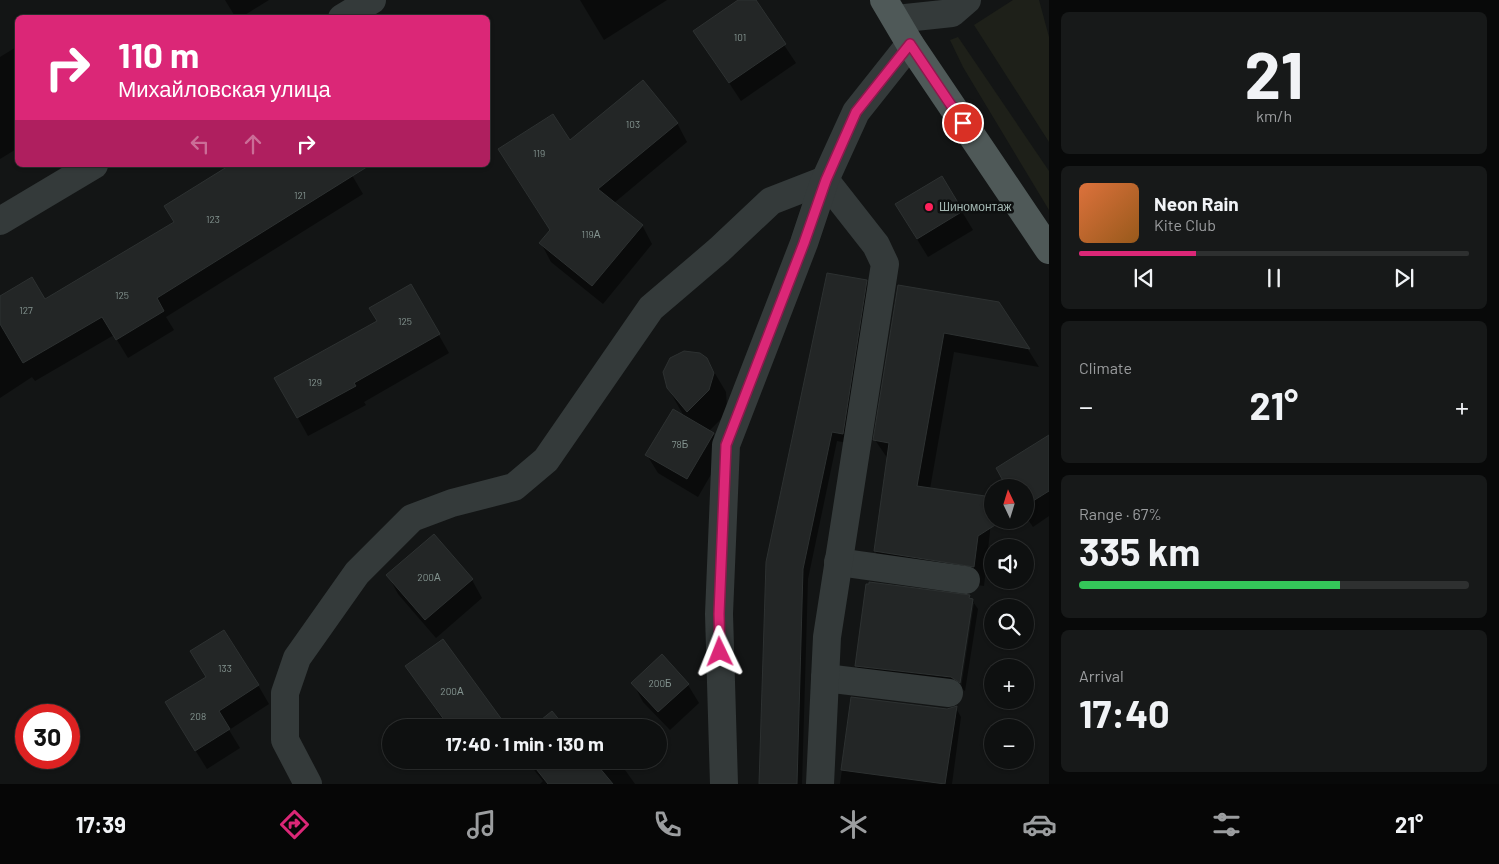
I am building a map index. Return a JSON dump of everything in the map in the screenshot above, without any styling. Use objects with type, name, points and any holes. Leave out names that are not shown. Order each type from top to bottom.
[{"type":"main road","points":[[890,10],[910,44],[1049,250]]},
{"type":"street","points":[[347,15],[372,0]]},
{"type":"street","points":[[890,10],[952,13],[967,0]]},
{"type":"street","points":[[724,784],[719,614],[726,445],[804,243],[826,180],[856,112],[910,44]]},
{"type":"street","points":[[0,221],[91,167]]},
{"type":"street","points":[[822,784],[827,637],[885,264],[876,245],[826,180]]},
{"type":"street","points":[[308,784],[285,740],[285,693],[298,658],[356,573],[412,518],[452,503],[514,487],[546,460],[651,308],[719,250],[772,201],[826,180]]},
{"type":"street","points":[[838,562],[966,580]]},
{"type":"street","points":[[825,678],[949,693]]},
{"type":"shaded area","points":[[1013,0],[1039,0],[1049,37],[1049,142],[974,25]]},
{"type":"shaded area","points":[[958,37],[1049,171],[1049,210],[963,67],[950,40]]},
{"type":"building","points":[[738,0],[756,0],[786,44],[729,83],[693,31]]},
{"type":"building","points":[[643,80],[678,123],[598,189],[643,225],[592,286],[539,243],[550,230],[498,149],[553,114],[570,140]]},
{"type":"building","points":[[227,167],[367,167],[157,298],[164,311],[116,340],[102,317],[23,363],[0,324],[0,296],[32,277],[45,299],[174,222],[164,206]]},
{"type":"building","name":"Шиномонтаж","points":[[942,176],[963,211],[917,239],[895,204]]},
{"type":"building","points":[[827,273],[867,280],[843,434],[832,432],[803,569],[797,784],[759,784],[766,562]]},
{"type":"building","points":[[411,284],[440,334],[354,383],[356,386],[297,418],[274,378],[377,321],[369,308]]},
{"type":"building","points":[[898,285],[999,302],[1030,349],[944,333],[917,486],[984,496],[984,529],[989,529],[978,536],[974,567],[874,551],[889,443],[873,440]]},
{"type":"building","points":[[684,351],[700,353],[707,358],[714,373],[709,390],[687,412],[667,388],[663,372],[670,358]]},
{"type":"building","points":[[673,409],[714,433],[687,479],[645,455]]},
{"type":"building","points":[[1049,435],[1049,491],[1034,500],[1034,479],[1002,479],[996,468]]},
{"type":"building","points":[[434,534],[473,579],[425,620],[386,575]]},
{"type":"building","points":[[869,582],[970,595],[969,598],[973,599],[960,683],[951,677],[855,666],[866,584],[869,584]]},
{"type":"building","points":[[224,630],[259,685],[219,711],[230,729],[195,751],[165,702],[206,677],[190,651]]},
{"type":"building","points":[[443,639],[501,719],[443,719],[405,666]]},
{"type":"building","points":[[662,654],[689,684],[658,712],[631,683]]},
{"type":"building","points":[[851,697],[947,709],[957,706],[945,784],[841,770]]},
{"type":"building","points":[[552,711],[559,719],[542,719]]},
{"type":"building","points":[[536,769],[600,769],[613,784],[548,784]]},
{"type":"place","name":"Шиномонтаж","points":[[929,207]]},
{"type":"route","points":[[720,652],[719,614],[726,445],[804,243],[826,180],[856,112],[910,44],[963,123]]}]
